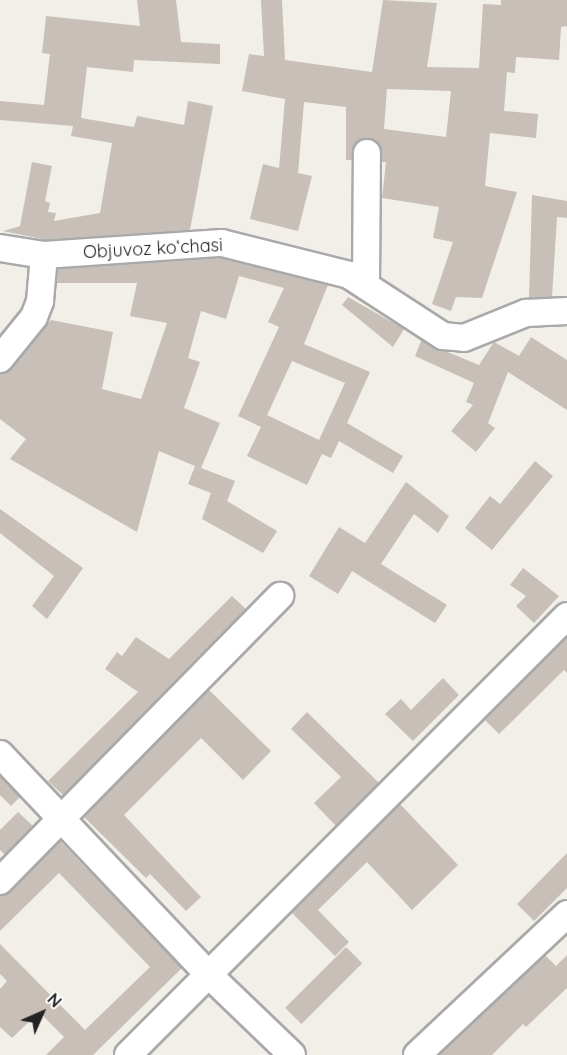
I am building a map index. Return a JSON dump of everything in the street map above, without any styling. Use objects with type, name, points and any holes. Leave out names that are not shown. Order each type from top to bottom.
[{"type":"street","points":[[366,285],[368,153]]},
{"type":"street","name":"Objuvoz koʻchasi","points":[[0,248],[44,255],[222,243],[349,275],[443,336],[464,338],[525,313],[567,311]]},
{"type":"street","points":[[0,359],[34,317],[40,301],[44,255]]},
{"type":"street","points":[[0,882],[280,596]]},
{"type":"street","points":[[128,1055],[567,616]]},
{"type":"street","points":[[0,754],[209,975],[292,1055]]},
{"type":"street","points":[[417,1055],[567,914]]},
{"type":"building","points":[[137,0],[176,0],[181,42],[220,44],[220,64],[134,60],[133,72],[87,67],[81,118],[134,127],[137,116],[184,125],[188,101],[213,106],[190,230],[47,240],[3,231],[20,226],[32,162],[52,166],[45,201],[50,203],[48,212],[56,213],[54,221],[100,213],[112,143],[71,136],[73,126],[0,120],[0,101],[44,105],[50,54],[42,53],[46,16],[140,26]]},
{"type":"building","points":[[261,0],[282,0],[285,60],[372,72],[383,0],[437,3],[427,67],[479,68],[483,4],[501,5],[501,0],[567,0],[567,26],[561,27],[559,60],[516,57],[515,73],[507,72],[504,111],[538,114],[536,138],[490,133],[485,186],[517,192],[482,298],[456,297],[451,311],[432,304],[453,242],[433,238],[439,207],[382,198],[386,162],[382,162],[380,146],[374,140],[359,140],[354,146],[352,160],[346,160],[346,107],[304,102],[298,173],[312,176],[298,231],[250,219],[263,164],[279,168],[285,99],[242,91],[249,54],[264,56]],"holes":[[[387,89],[451,91],[446,137],[384,129]]]},
{"type":"building","points":[[532,195],[567,201],[567,218],[557,217],[552,297],[529,298]]},
{"type":"building","points":[[221,258],[328,285],[304,344],[370,372],[347,423],[403,456],[393,473],[339,441],[331,458],[322,454],[307,485],[247,456],[261,427],[238,416],[279,327],[268,322],[284,288],[239,276],[226,319],[201,311],[188,358],[200,362],[184,408],[220,423],[201,468],[235,481],[227,501],[277,531],[263,553],[202,519],[211,493],[188,484],[195,466],[159,451],[137,532],[10,459],[26,439],[0,419],[0,374],[12,368],[51,320],[113,332],[102,389],[141,399],[167,323],[130,316],[137,283],[57,283],[58,269]],"holes":[[[292,361],[345,383],[319,440],[267,415]]]},
{"type":"building","points":[[348,297],[404,329],[393,347],[342,305]]},
{"type":"building","points":[[531,337],[567,360],[567,410],[508,372],[488,423],[495,428],[476,452],[451,431],[473,405],[466,402],[474,383],[415,356],[421,341],[479,365],[494,342],[519,356]]},
{"type":"building","points":[[535,461],[553,476],[492,550],[465,528],[490,496],[500,504]]},
{"type":"building","points":[[406,482],[449,516],[438,533],[414,514],[381,564],[447,605],[435,623],[352,571],[338,594],[309,576],[339,527],[365,543]]},
{"type":"building","points":[[0,509],[83,568],[47,619],[32,606],[54,576],[0,533]]},
{"type":"building","points":[[523,568],[559,596],[534,623],[516,606],[526,596],[510,585]]},
{"type":"building","points":[[232,596],[246,609],[63,795],[48,781],[138,692],[105,669],[117,652],[122,656],[136,637],[169,659]]},
{"type":"building","points":[[567,637],[567,673],[564,670],[499,734],[485,720]]},
{"type":"building","points":[[443,678],[459,695],[413,741],[385,714],[401,699],[411,710]]},
{"type":"building","points":[[209,690],[271,751],[243,780],[201,738],[124,815],[201,897],[186,911],[150,874],[146,878],[84,817]]},
{"type":"building","points":[[307,712],[379,783],[336,826],[314,803],[341,777],[291,729]]},
{"type":"building","points":[[0,776],[20,797],[11,806],[0,795]]},
{"type":"building","points":[[400,804],[458,865],[412,910],[367,862],[318,910],[349,942],[335,956],[292,913]]},
{"type":"building","points":[[18,812],[33,826],[5,855],[0,850],[0,830]]},
{"type":"building","points":[[60,841],[182,968],[93,1055],[46,1055],[64,1037],[39,1012],[12,1038],[0,1027],[0,989],[7,981],[0,974],[0,944],[85,1030],[150,967],[59,873],[0,931],[0,896],[11,892]]},
{"type":"building","points":[[567,853],[567,888],[534,921],[517,904]]},
{"type":"building","points":[[346,947],[362,963],[301,1024],[285,1008]]},
{"type":"building","points":[[545,955],[556,966],[567,955],[567,988],[526,1027],[523,1024],[492,1055],[439,1055]]}]
